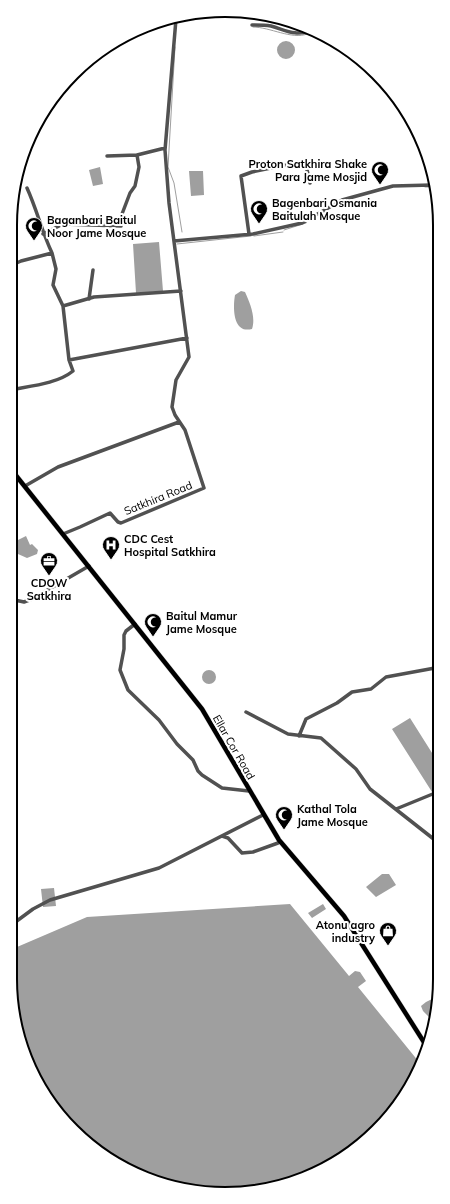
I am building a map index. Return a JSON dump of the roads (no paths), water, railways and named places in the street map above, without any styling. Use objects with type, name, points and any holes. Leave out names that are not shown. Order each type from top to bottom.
[{"type":"main road","name":"Ellar Cor Road","points":[[17,476],[202,709],[279,840],[318,883],[344,916],[424,1041]]},
{"type":"street","name":"Satkhira Road","points":[[63,534],[110,513],[118,522],[121,523],[162,504],[204,488],[185,430],[179,422],[172,407],[176,380],[189,357],[174,241],[165,148],[176,23]]},
{"type":"street","points":[[252,25],[269,26],[290,33],[305,33]]},
{"type":"street","points":[[107,156],[137,155],[165,148]]},
{"type":"street","points":[[43,234],[63,224],[121,226],[122,214],[130,193],[135,186],[139,167],[137,155]]},
{"type":"street","points":[[249,234],[240,181],[241,176],[252,172],[305,162],[310,183]]},
{"type":"street","points":[[174,241],[249,234],[302,223],[342,200],[393,186],[429,185]]},
{"type":"street","points":[[17,389],[68,376],[73,371],[69,360],[63,306],[53,286],[56,269],[52,253],[43,234],[39,216],[27,188]]},
{"type":"street","points":[[17,263],[52,253]]},
{"type":"street","points":[[89,299],[93,270]]},
{"type":"street","points":[[63,306],[94,297],[181,291]]},
{"type":"street","points":[[69,360],[187,338]]},
{"type":"street","points":[[25,486],[58,467],[179,422]]},
{"type":"street","points":[[17,601],[24,602],[32,599],[89,566]]},
{"type":"street","points":[[135,624],[126,630],[124,635],[124,648],[120,670],[128,690],[159,720],[177,744],[193,760],[198,771],[202,775],[222,788],[249,791]]},
{"type":"street","points":[[299,736],[306,719],[337,703],[352,692],[372,689],[386,677],[433,668]]},
{"type":"street","points":[[246,712],[288,734],[321,738],[356,769],[370,789],[433,839]]},
{"type":"street","points":[[396,810],[433,794]]},
{"type":"street","points":[[17,921],[33,909],[55,898],[159,868],[263,815]]},
{"type":"street","points":[[222,836],[228,838],[242,853],[253,852],[278,843]]},
{"type":"waterway","points":[[253,27],[295,35],[307,34]]},
{"type":"waterway","points":[[175,47],[168,167],[174,183],[182,232]]},
{"type":"waterway","points":[[425,187],[429,187]]},
{"type":"waterway","points":[[319,215],[325,212]]},
{"type":"waterway","points":[[284,230],[306,223]]},
{"type":"waterway","points":[[254,236],[283,232]]},
{"type":"waterway","points":[[177,244],[251,236]]},
{"type":"place","name":"Proton Satkhira Shake Para Jame Mosjid","points":[[380,185]]},
{"type":"place","name":"Bagenbari Osmania Baitulah Mosque","points":[[259,224]]},
{"type":"place","name":"Baganbari Baitul Noor Jame Mosque","points":[[34,241]]},
{"type":"place","name":"CDC Cest Hospital Satkhira","points":[[111,560]]},
{"type":"place","name":"CDOW Satkhira","points":[[49,576]]},
{"type":"place","name":"Baitul Mamur Jame Mosque","points":[[153,637]]},
{"type":"place","name":"Kathal Tola Jame Mosque","points":[[284,830]]},
{"type":"place","name":"Atonu agro industry","points":[[388,946]]}]
